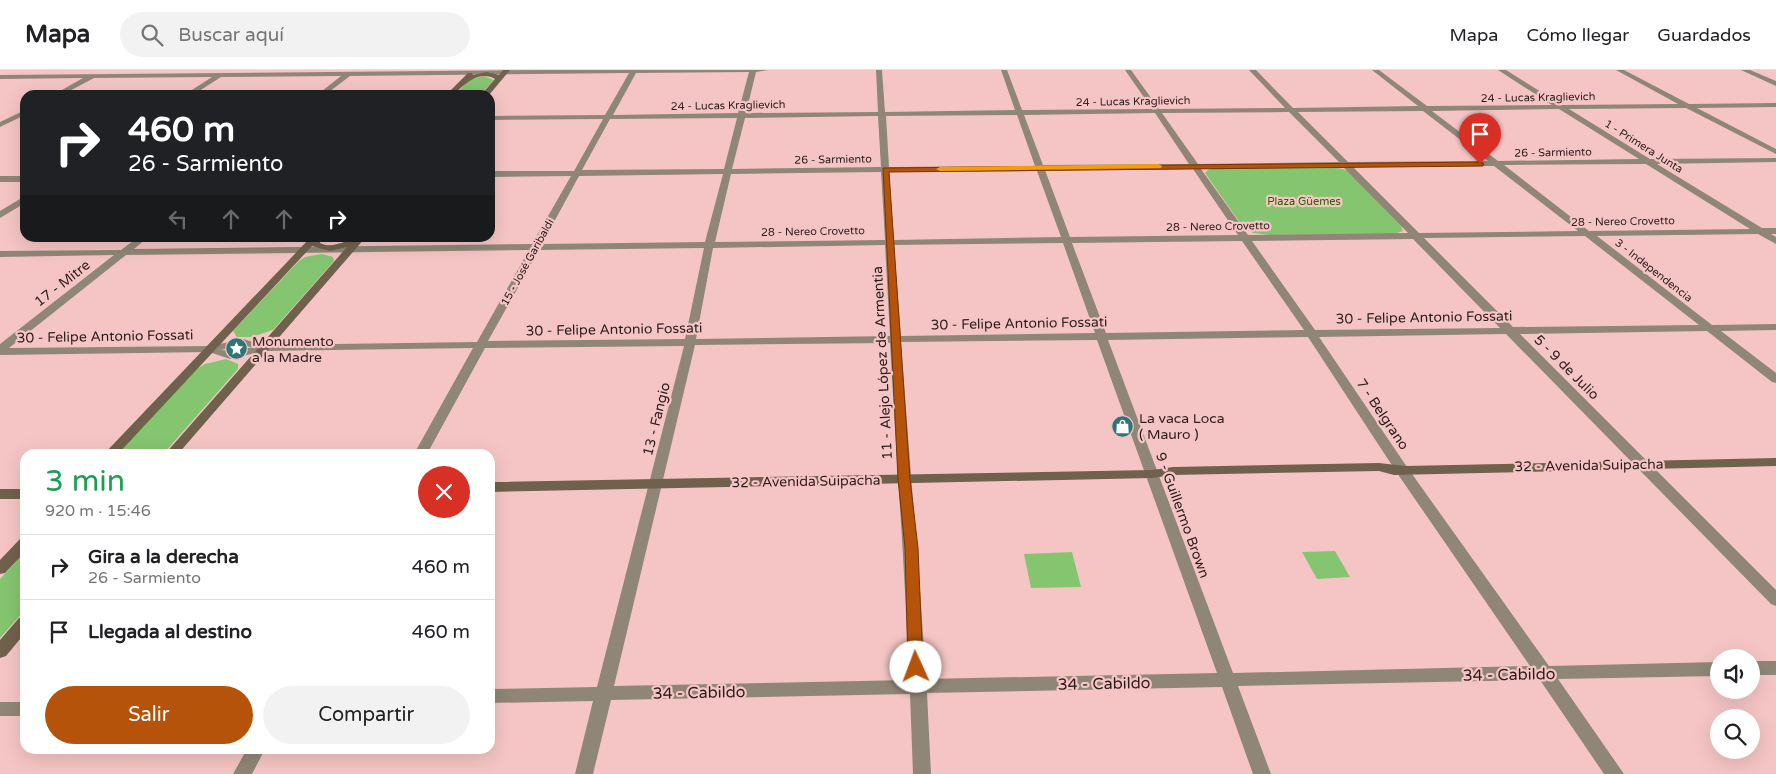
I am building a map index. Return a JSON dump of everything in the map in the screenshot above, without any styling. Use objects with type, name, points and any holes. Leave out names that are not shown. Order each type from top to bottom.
[{"type":"main road","points":[[489,90],[505,71]]},
{"type":"main road","points":[[455,90],[472,72]]},
{"type":"main road","points":[[465,79],[494,74],[499,79]]},
{"type":"main road","points":[[115,449],[311,242]]},
{"type":"main road","points":[[315,242],[319,247],[329,248],[350,242]]},
{"type":"main road","points":[[175,449],[357,242]]},
{"type":"main road","name":"32 - Avenida Suipacha","points":[[495,487],[1152,474],[1177,477],[1306,476],[1384,473],[1402,470],[1776,462]]},
{"type":"main road","points":[[0,494],[20,494]]},
{"type":"main road","points":[[0,569],[20,548]]},
{"type":"main road","points":[[0,651],[20,628]]},
{"type":"street","points":[[66,90],[104,70]]},
{"type":"street","points":[[196,90],[227,70]]},
{"type":"street","name":"13 - Fangio","points":[[584,774],[690,343],[709,245],[743,116],[753,70]]},
{"type":"street","points":[[0,77],[350,72],[766,70]]},
{"type":"street","name":"11 - Alejo López de Armentia","points":[[879,70],[904,479],[911,548],[916,687],[922,774]]},
{"type":"street","name":"9 - Guillermo Brown","points":[[1004,70],[1262,774]]},
{"type":"street","name":"7 - Belgrano","points":[[1128,70],[1312,334],[1402,470],[1615,774]]},
{"type":"street","name":"5 - 9 de Julio","points":[[1252,70],[1776,600]]},
{"type":"street","name":"3 - Independencia","points":[[1375,70],[1776,379]]},
{"type":"street","name":"1 - Primera Junta","points":[[1501,70],[1776,241]]},
{"type":"street","points":[[1619,70],[1776,152]]},
{"type":"street","points":[[1744,70],[1776,84]]},
{"type":"street","name":"15 - José Garibaldi","points":[[423,449],[633,71]]},
{"type":"street","points":[[327,90],[350,72]]},
{"type":"street","name":"24 - Lucas Kraglievich","points":[[495,118],[1776,106]]},
{"type":"street","points":[[2,124],[20,115]]},
{"type":"street","points":[[2,124],[20,123]]},
{"type":"street","name":"26 - Sarmiento","points":[[495,174],[1776,160]]},
{"type":"street","points":[[0,179],[20,179]]},
{"type":"street","points":[[0,215],[20,202]]},
{"type":"street","name":"28 - Nereo Crovetto","points":[[0,254],[1776,231]]},
{"type":"street","name":"17 - Mitre","points":[[0,351],[137,242]]},
{"type":"street","name":"30 - Felipe Antonio Fossati","points":[[0,351],[211,349],[243,342],[255,344],[262,348],[480,346],[1776,327]]},
{"type":"street","points":[[1760,668],[1776,668]]},
{"type":"street","name":"34 - Cabildo","points":[[495,696],[1710,669]]},
{"type":"street","points":[[0,710],[20,709]]},
{"type":"street","points":[[242,774],[253,754]]},
{"type":"green space","points":[[484,76],[494,80],[485,90],[460,90],[469,80]]},
{"type":"green space","name":"Plaza Güemes","points":[[1332,167],[1349,172],[1401,226],[1403,231],[1394,234],[1270,235],[1253,233],[1243,227],[1205,173],[1213,168]]},
{"type":"green space","points":[[322,254],[333,257],[334,261],[273,330],[252,337],[237,337],[233,331],[299,261],[305,257]]},
{"type":"green space","points":[[226,359],[238,364],[238,369],[167,449],[122,449],[197,369],[205,364]]},
{"type":"green space","points":[[1335,551],[1350,577],[1317,579],[1302,552]]},
{"type":"green space","points":[[1072,552],[1081,587],[1031,588],[1024,554]]},
{"type":"green space","points":[[20,557],[20,616],[0,638],[0,579]]},
{"type":"slow traffic","points":[[940,169],[1158,166]]},
{"type":"place","name":"Monumento a la Madre","points":[[236,349]]},
{"type":"place","name":"La vaca Loca ( Mauro )","points":[[1123,426]]},
{"type":"route","points":[[916,667],[911,548],[904,479],[885,170],[1480,164]]}]
